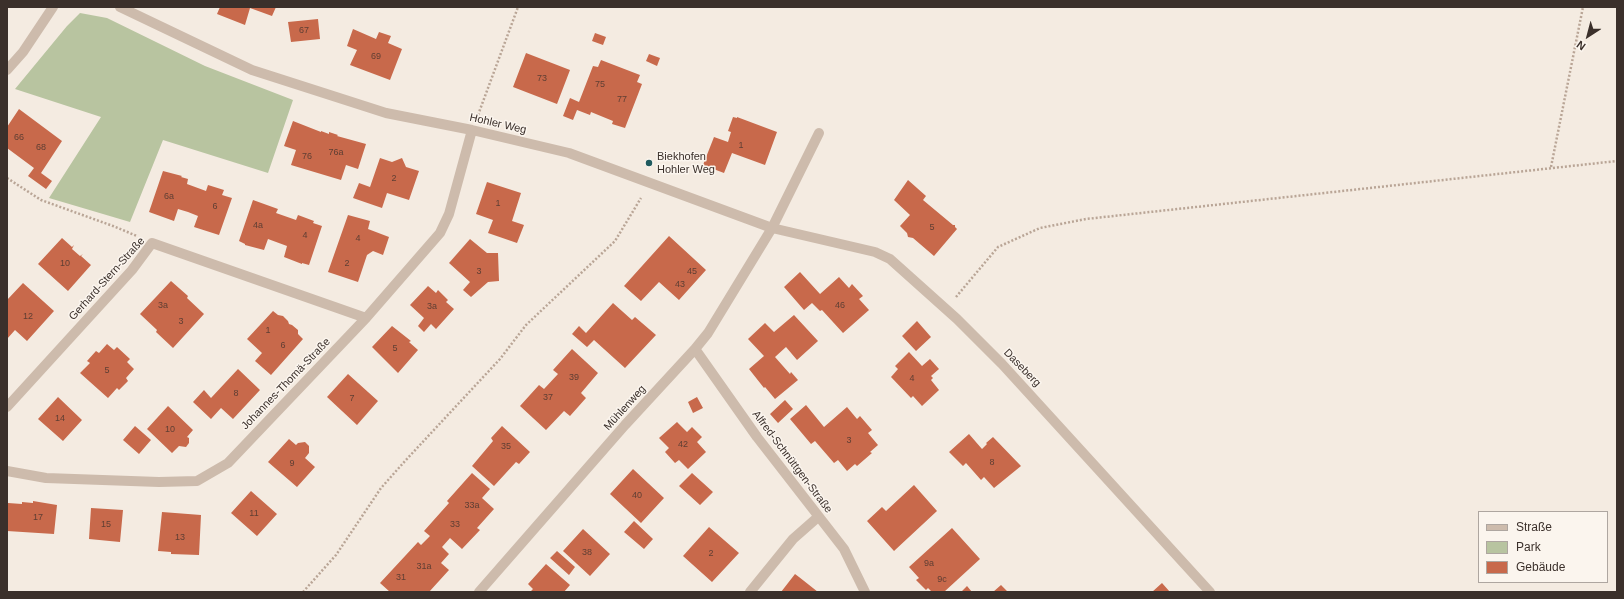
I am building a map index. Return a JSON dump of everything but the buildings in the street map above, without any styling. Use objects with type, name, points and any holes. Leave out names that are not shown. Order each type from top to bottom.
[{"type":"street","points":[[7,70],[23,52],[53,7]]},
{"type":"street","name":"Hohler Weg","points":[[120,7],[252,70],[386,113],[472,130],[569,153],[772,228]]},
{"type":"street","name":"Johannes-Thomä-Straße","points":[[7,471],[46,478],[159,482],[197,481],[228,463],[366,318],[440,233],[449,214],[472,130]]},
{"type":"street","points":[[772,228],[819,133]]},
{"type":"street","name":"Daseberg","points":[[772,228],[875,252],[890,259],[1002,364],[1210,592]]},
{"type":"street","name":"Mühlenweg","points":[[479,592],[626,425],[696,349],[708,333],[772,228]]},
{"type":"street","name":"Gerhard-Stern-Straße","points":[[7,407],[132,270],[152,242],[366,318]]},
{"type":"street","name":"Alfred-Schnüttgen-Straße","points":[[696,349],[757,437],[844,549],[864,592]]},
{"type":"street","points":[[750,592],[793,539],[818,517]]},
{"type":"path","points":[[472,130],[518,7]]},
{"type":"path","points":[[1551,167],[1583,7]]},
{"type":"path","points":[[945,309],[998,247],[1040,228],[1086,218],[1617,161]]},
{"type":"path","points":[[7,178],[41,200],[152,242]]},
{"type":"path","points":[[303,592],[336,555],[381,488],[405,460],[496,364],[526,325],[614,241],[638,201],[653,184]]},
{"type":"green space","points":[[80,13],[107,18],[205,66],[293,100],[268,173],[163,140],[130,222],[49,198],[101,117],[15,89],[67,26]]},
{"type":"place","name":"Biekhofen Hohler Weg","points":[[649,163]]}]
